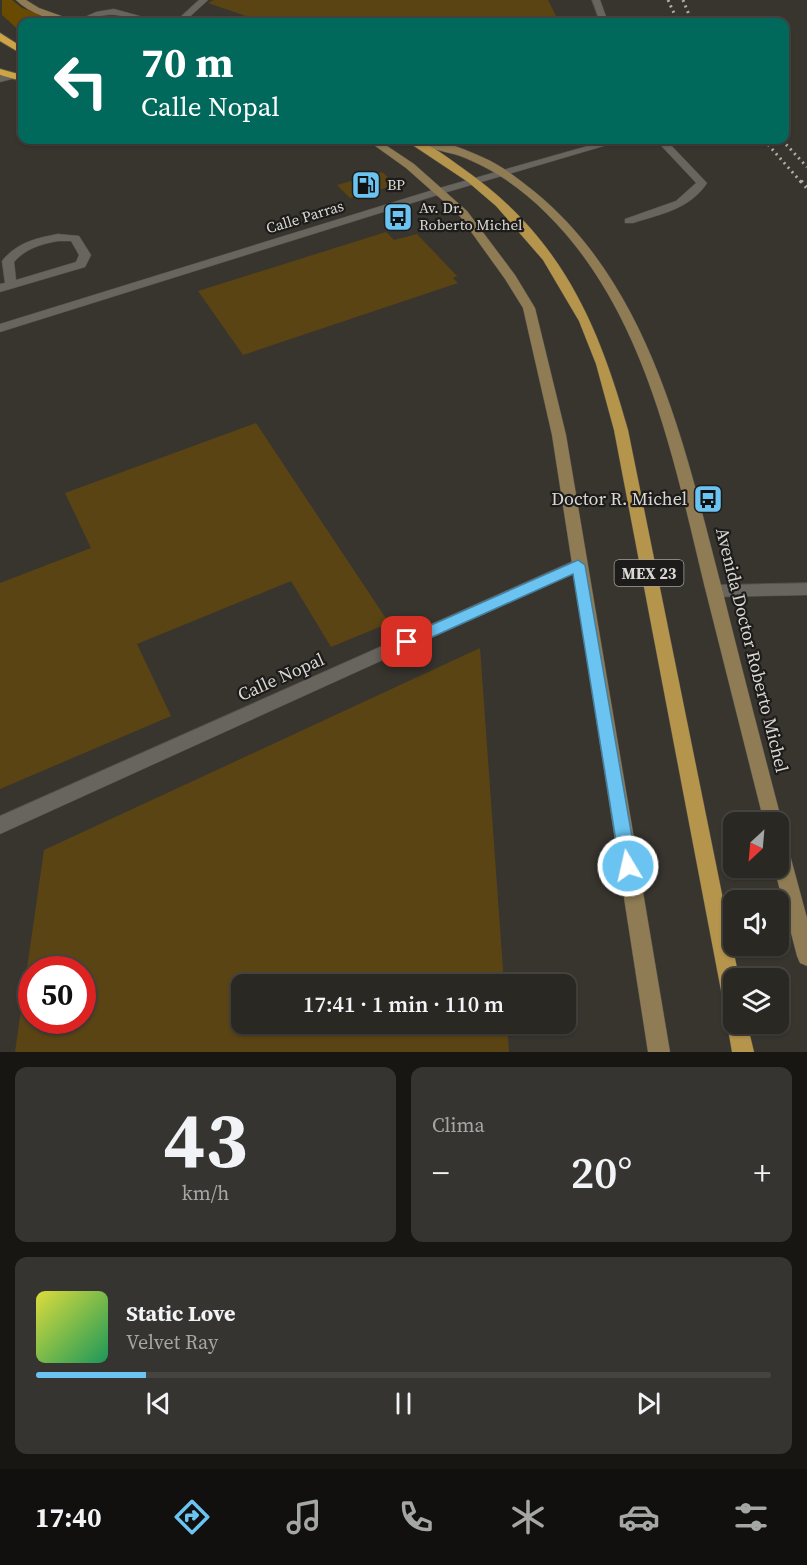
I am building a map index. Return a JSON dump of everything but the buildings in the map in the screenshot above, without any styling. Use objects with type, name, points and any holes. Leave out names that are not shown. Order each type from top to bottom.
[{"type":"highway","points":[[0,36],[18,48]]},
{"type":"highway","points":[[0,72],[18,77]]},
{"type":"main road","points":[[20,0],[36,10],[63,18]]},
{"type":"main road","points":[[377,144],[440,191],[463,213],[512,278],[529,308],[559,435],[578,565],[659,1052]]},
{"type":"main road","name":"MEX 23","points":[[416,144],[475,181],[513,215],[549,257],[576,300],[600,356],[621,430],[727,968]]},
{"type":"main road","name":"Avenida Doctor Roberto Michel","points":[[433,144],[458,151],[505,173],[555,214],[589,256],[630,319],[651,369],[677,446],[770,812]]},
{"type":"main road","points":[[787,878],[807,956]]},
{"type":"main road","points":[[739,1034],[742,1052]]},
{"type":"street","points":[[184,18],[204,0]]},
{"type":"street","points":[[596,0],[603,18]]},
{"type":"street","points":[[85,18],[106,11],[135,18]]},
{"type":"street","points":[[0,79],[18,77]]},
{"type":"street","name":"Calle Parras","points":[[0,328],[440,191],[605,144]]},
{"type":"street","points":[[628,220],[678,204],[697,193],[702,183],[665,144]]},
{"type":"street","points":[[67,237],[75,238],[86,255],[81,264],[73,268],[5,286],[8,261],[29,244],[67,237]]},
{"type":"street","name":"Calle Nopal","points":[[0,825],[578,565]]},
{"type":"street","points":[[714,591],[807,589]]},
{"type":"shaded area","points":[[2,0],[12,0],[22,8],[51,18],[18,18],[18,29],[2,15]]},
{"type":"railway","points":[[668,0],[676,18]]},
{"type":"railway","points":[[683,0],[690,18]]},
{"type":"railway","points":[[768,144],[802,183]]},
{"type":"railway","points":[[786,144],[807,167]]},
{"type":"railway","points":[[801,181],[807,188]]},
{"type":"place","name":"BP","points":[[366,185]]},
{"type":"place","name":"Av. Dr. Roberto Michel","points":[[398,217]]},
{"type":"place","name":"Doctor R. Michel","points":[[708,499]]},
{"type":"route","points":[[407,642],[578,565],[628,866]]}]
